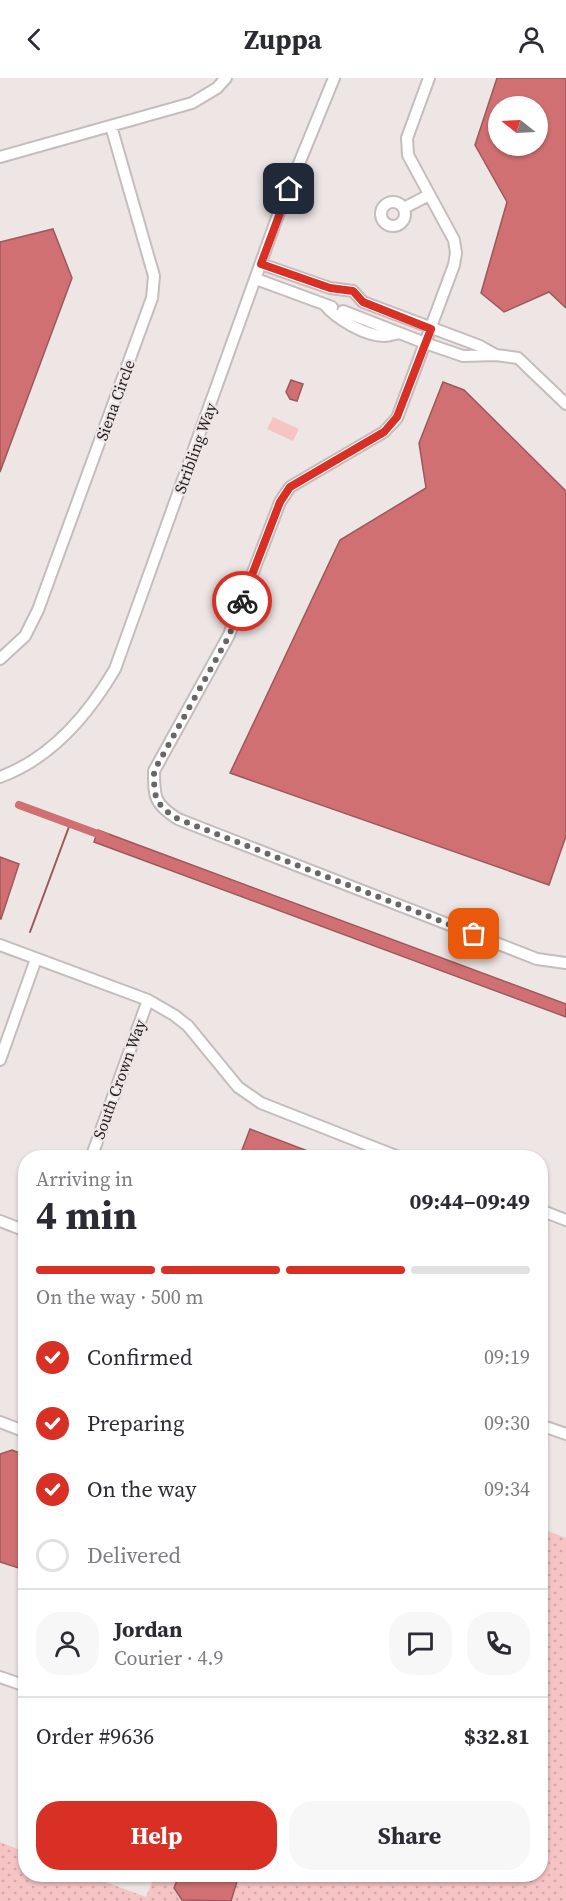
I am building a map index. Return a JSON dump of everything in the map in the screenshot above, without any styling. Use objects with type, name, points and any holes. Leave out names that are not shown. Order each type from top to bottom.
[{"type":"street","points":[[0,157],[192,103],[217,88],[226,78]]},
{"type":"street","name":"Stribling Way","points":[[0,777],[34,760],[59,742],[88,711],[115,669],[278,215],[334,78]]},
{"type":"street","points":[[429,78],[407,138],[408,155],[454,240],[456,253],[454,265],[431,329],[397,417],[384,432],[290,487],[280,502],[229,636],[154,771],[154,796],[163,810],[178,819],[537,959],[566,963]]},
{"type":"street","name":"Siena Circle","points":[[0,659],[26,636],[38,610],[152,298],[153,276],[111,126]]},
{"type":"street","points":[[404,208],[429,195]]},
{"type":"street","points":[[261,264],[330,288],[353,291],[363,302],[480,346],[496,355]]},
{"type":"street","points":[[256,279],[342,313],[383,336],[400,333],[464,356],[496,355],[518,358],[566,404]]},
{"type":"street","points":[[342,313],[360,298]]},
{"type":"street","points":[[0,945],[148,1000],[169,1011],[188,1026],[231,1078],[261,1103],[381,1150]]},
{"type":"street","points":[[0,1060],[36,959]]},
{"type":"street","name":"South Crown Way","points":[[94,1150],[148,1000]]},
{"type":"street","points":[[548,1213],[566,1220]]},
{"type":"street","points":[[0,1221],[18,1228]]},
{"type":"street","points":[[0,1422],[18,1429]]},
{"type":"street","points":[[548,1428],[566,1434]]},
{"type":"street","points":[[0,1677],[18,1683]]},
{"type":"shaded area","points":[[497,78],[566,78],[566,308],[549,292],[504,312],[481,293],[507,202],[475,145],[488,105],[488,156],[548,156],[548,96],[491,96]]},
{"type":"shaded area","points":[[53,229],[72,278],[0,472],[0,242]]},
{"type":"shaded area","points":[[291,380],[303,384],[297,401],[290,399],[286,392]]},
{"type":"shaded area","points":[[443,382],[464,390],[566,491],[566,836],[549,885],[230,773],[340,540],[426,488],[419,443]]},
{"type":"shaded area","points":[[273,417],[299,429],[293,441],[267,429]]},
{"type":"shaded area","points":[[98,830],[566,1004],[566,1017],[94,842]]},
{"type":"shaded area","points":[[0,857],[19,864],[1,919],[0,919]]},
{"type":"shaded area","points":[[250,1129],[305,1150],[242,1150]]},
{"type":"shaded area","points":[[12,1450],[18,1452],[18,1568],[0,1562],[0,1454]]},
{"type":"shaded area","points":[[548,1531],[566,1538],[566,1901],[0,1901],[0,1842],[18,1849],[18,1882],[106,1882],[146,1897],[152,1882],[548,1882]]},
{"type":"shaded area","points":[[176,1882],[237,1882],[231,1901],[182,1900],[174,1888]]},
{"type":"waterway","points":[[19,805],[106,837]]},
{"type":"waterway","points":[[30,932],[70,824]]},
{"type":"way so far","points":[[242,601],[229,636],[154,771],[154,796],[163,810],[178,819],[474,934]]},
{"type":"route","points":[[242,601],[280,502],[290,487],[384,432],[397,417],[431,329],[363,302],[353,291],[330,288],[261,264],[289,189]]}]
